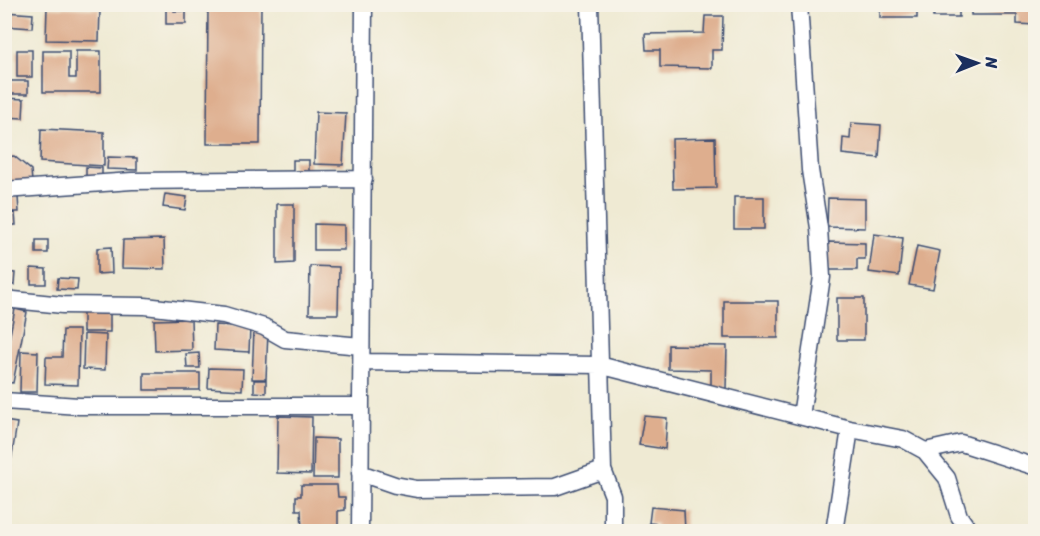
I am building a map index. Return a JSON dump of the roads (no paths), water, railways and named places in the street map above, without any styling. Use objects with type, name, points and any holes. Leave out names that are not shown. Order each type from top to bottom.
[{"type":"street","points":[[360,531],[364,4]]},
{"type":"street","points":[[590,4],[603,471],[613,496],[613,531]]},
{"type":"street","points":[[799,4],[810,170],[819,228],[822,277],[801,416]]},
{"type":"street","points":[[4,190],[132,181],[364,179]]},
{"type":"street","points":[[4,299],[63,305],[146,306],[224,315],[264,327],[285,339],[362,354],[599,365],[850,429],[903,439],[925,451],[947,478],[959,516],[970,531]]},
{"type":"street","points":[[4,401],[79,406],[360,406]]},
{"type":"street","points":[[834,531],[850,429]]},
{"type":"street","points":[[925,451],[961,443],[1035,467]]},
{"type":"street","points":[[360,473],[395,485],[417,489],[555,487],[603,471]]}]
